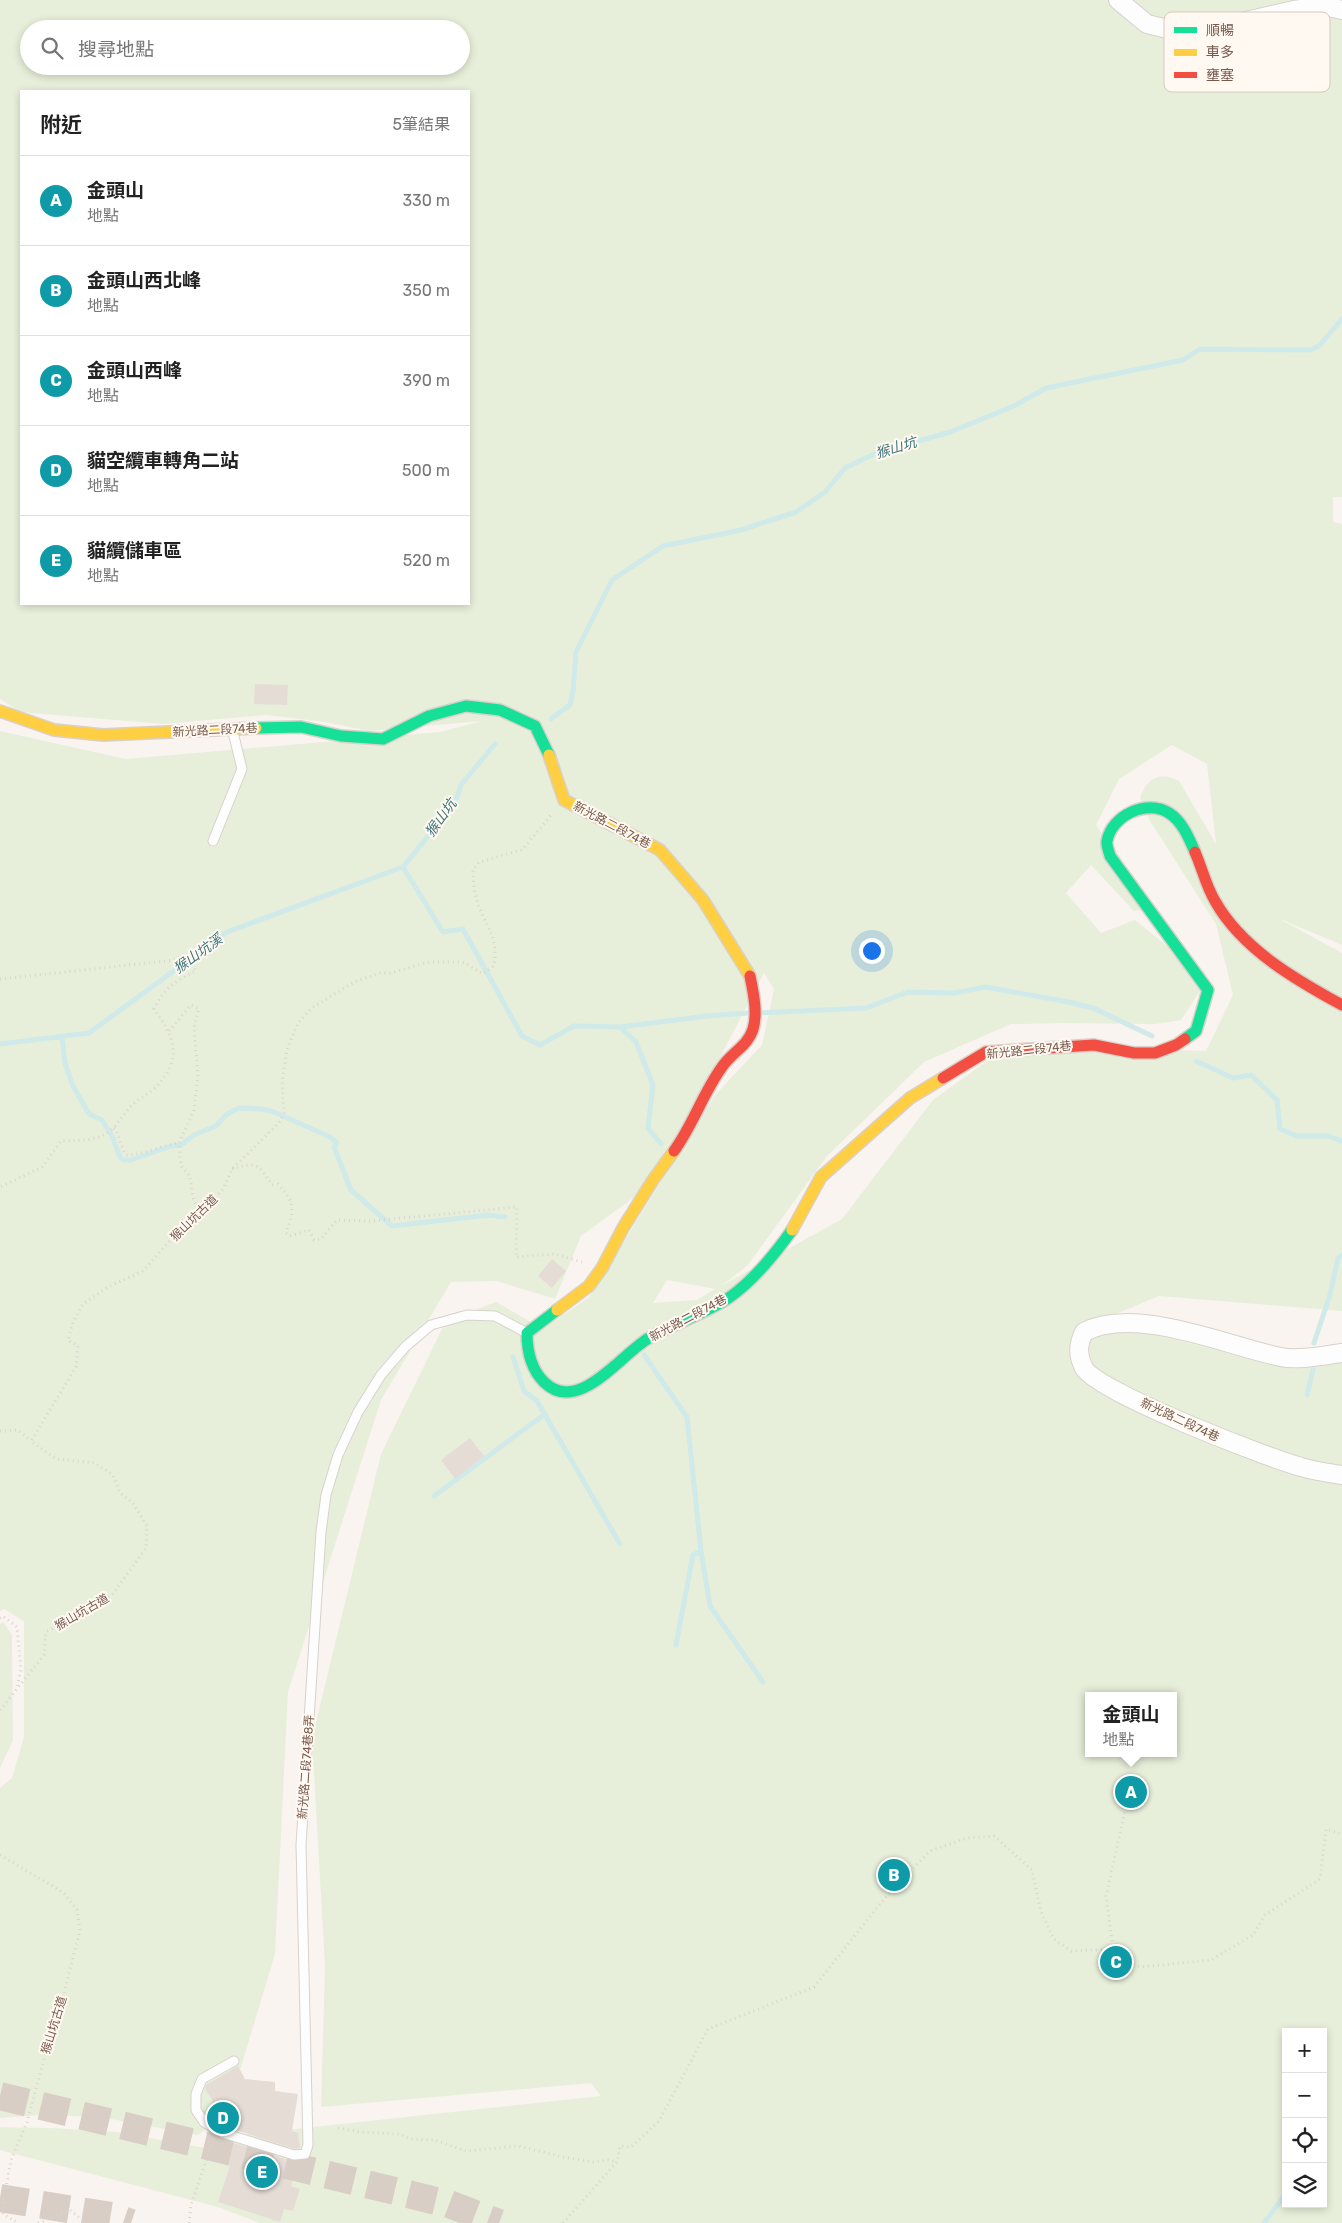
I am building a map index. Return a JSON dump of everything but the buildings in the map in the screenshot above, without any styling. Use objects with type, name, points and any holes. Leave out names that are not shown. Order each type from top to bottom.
[{"type":"street","points":[[1118,0],[1148,24],[1164,28]]},
{"type":"street","points":[[1285,12],[1323,6],[1342,10]]},
{"type":"street","name":"新光路二段74巷","points":[[0,711],[54,730],[103,736],[232,728],[301,727],[341,736],[383,740],[429,716],[466,706],[500,710],[536,726],[549,754],[564,800],[660,850],[703,900],[750,976],[754,1000],[754,1027],[749,1040],[722,1066],[684,1137],[653,1180],[623,1228],[602,1268],[589,1286],[527,1333],[527,1346],[539,1377],[550,1388],[562,1392],[575,1391],[594,1382],[646,1339],[730,1297],[780,1247],[794,1227],[821,1177],[837,1160],[910,1098],[986,1052],[1094,1045],[1134,1053],[1155,1053],[1176,1045],[1196,1031],[1208,990],[1110,856],[1107,842],[1115,824],[1136,809],[1154,808],[1170,812],[1182,824],[1216,904],[1253,948],[1316,992],[1342,1005]]},
{"type":"street","name":"新光路二段74巷","points":[[1342,1353],[1283,1358],[1186,1331],[1138,1324],[1109,1323],[1084,1332],[1078,1349],[1085,1369],[1100,1382],[1130,1397],[1218,1438],[1301,1467],[1342,1475]]},
{"type":"lane","points":[[213,841],[242,769],[232,728]]},
{"type":"lane","name":"新光路二段74巷8弄","points":[[234,2061],[202,2079],[196,2094],[196,2110],[204,2122],[216,2130],[294,2155],[305,2154],[308,2145],[301,1845],[321,1532],[326,1495],[338,1454],[358,1412],[381,1376],[405,1347],[431,1325],[467,1314],[496,1316],[527,1333]]},
{"type":"path","name":"猴山坑古道","points":[[0,1710],[44,1655],[46,1632],[95,1607],[112,1595],[146,1548],[147,1526],[134,1503],[120,1493],[113,1475],[95,1463],[56,1459],[31,1440],[76,1366],[78,1346],[68,1340],[73,1322],[83,1304],[108,1287],[143,1271],[182,1227],[192,1223],[201,1214],[223,1189],[232,1169],[281,1119],[284,1113],[282,1084],[287,1049],[298,1023],[312,1008],[354,982],[380,973],[390,973],[429,962],[461,962],[483,974],[494,966],[496,952],[494,939],[480,908],[474,888],[473,870],[479,862],[522,850],[564,800]]},
{"type":"path","points":[[0,979],[175,960],[182,955],[188,956],[196,971],[177,980],[161,994],[154,1009],[169,1031],[174,1053],[171,1067],[156,1088],[132,1104],[114,1128],[106,1134],[90,1140],[61,1141],[42,1167],[0,1187]]},
{"type":"path","points":[[169,1031],[191,1006],[199,1008],[194,1027],[198,1076],[194,1110],[180,1143],[180,1159],[182,1167],[190,1176],[193,1198],[201,1214]]},
{"type":"path","points":[[114,1128],[120,1136],[121,1146],[126,1155],[133,1155],[166,1144],[180,1143]]},
{"type":"path","points":[[232,1169],[250,1163],[259,1166],[272,1185],[278,1184],[291,1199],[292,1211],[286,1233],[290,1236],[309,1230],[314,1240],[321,1239],[337,1220],[371,1221],[516,1207],[516,1257],[554,1254],[602,1268]]},
{"type":"path","points":[[0,1432],[18,1430],[31,1440]]},
{"type":"path","points":[[0,1618],[3,1616],[17,1627],[21,1670],[16,1688]]},
{"type":"path","points":[[1129,1793],[1106,1896],[1113,1949],[1125,1961],[1140,1967],[1211,1960],[1252,1935],[1265,1915],[1320,1879],[1326,1829],[1342,1834]]},
{"type":"path","points":[[563,2223],[617,2162],[620,2146],[631,2147],[659,2121],[708,2030],[814,1987],[884,1899],[930,1851],[967,1838],[994,1836],[1032,1870],[1041,1912],[1054,1939],[1071,1951],[1113,1949]]},
{"type":"path","name":"猴山坑古道","points":[[0,1855],[64,1893],[78,1910],[80,1930],[27,2122],[11,2160],[3,2203],[3,2214],[18,2223]]},
{"type":"path","points":[[338,2128],[361,2132],[399,2134],[411,2139],[435,2140],[466,2151],[518,2146],[593,2162],[608,2160],[617,2162]]},
{"type":"path","points":[[189,2223],[191,2205],[216,2130]]},
{"type":"path","points":[[38,2223],[70,2210],[86,2223]]},
{"type":"green space","points":[[0,0],[1342,0],[1342,497],[1333,497],[1333,522],[1342,524],[1342,945],[1278,918],[1342,953],[1342,1311],[1159,1296],[1099,1321],[1269,1363],[1342,1362],[1342,2223],[260,2223],[218,2207],[0,2150],[0,2127],[116,2132],[205,2148],[221,2137],[601,2096],[591,2083],[321,2107],[325,1966],[312,1739],[381,1454],[446,1321],[496,1302],[543,1329],[589,1297],[715,1095],[762,1045],[774,989],[764,973],[655,1182],[581,1236],[555,1299],[497,1281],[451,1282],[381,1400],[288,1692],[275,1954],[228,2110],[198,2135],[100,2117],[40,2115],[0,2118],[0,1788],[12,1778],[24,1737],[24,1621],[4,1609],[0,1611],[0,731],[126,759],[440,732],[482,721],[369,731],[325,722],[266,715],[163,724],[20,712],[0,699]],"holes":[[[1172,745],[1207,764],[1216,844],[1179,781],[1165,777],[1155,778],[1146,786],[1140,798],[1150,821],[1216,924],[1233,995],[1206,1051],[1009,1045],[933,1100],[842,1219],[721,1286],[747,1266],[827,1156],[924,1062],[1011,1024],[1156,1024],[1181,1020],[1208,979],[1135,920],[1101,933],[1066,893],[1091,865],[1134,911],[1151,908],[1096,825],[1119,779]],[[667,1280],[715,1289],[697,1300],[653,1303]]]},
{"type":"green space","points":[[3,1622],[12,1635],[13,1740],[0,1768],[0,1624]]},
{"type":"waterway","name":"猴山坑","points":[[551,719],[570,705],[576,652],[612,580],[663,546],[741,530],[796,512],[825,492],[845,468],[874,454],[950,432],[1014,406],[1046,388],[1183,360],[1200,349],[1310,350],[1319,346],[1342,319]]},
{"type":"waterway","name":"猴山坑","points":[[403,867],[455,803],[461,785],[495,744]]},
{"type":"waterway","points":[[403,867],[443,932],[463,929],[522,1036],[540,1045],[574,1026],[620,1027],[636,1042],[653,1085],[648,1128],[661,1144]]},
{"type":"waterway","name":"猴山坑溪","points":[[0,1044],[89,1033],[227,932],[403,867]]},
{"type":"waterway","points":[[759,1013],[866,1008],[908,992],[954,993],[985,987],[1093,1008],[1152,1036]]},
{"type":"waterway","points":[[620,1027],[748,1013]]},
{"type":"waterway","points":[[62,1037],[65,1063],[73,1086],[89,1114],[102,1120],[123,1160],[131,1160],[171,1146],[181,1145],[194,1135],[216,1126],[227,1114],[239,1108],[262,1109],[274,1112],[330,1137],[337,1143],[334,1147],[351,1190],[392,1226],[488,1215],[505,1217]]},
{"type":"waterway","points":[[1196,1061],[1233,1078],[1251,1075],[1277,1100],[1280,1129],[1297,1136],[1328,1136],[1342,1141]]},
{"type":"waterway","points":[[1314,1343],[1330,1295],[1338,1258],[1342,1255]]},
{"type":"waterway","points":[[644,1355],[687,1417],[701,1551],[710,1606],[763,1682]]},
{"type":"waterway","points":[[513,1357],[524,1391],[537,1401],[620,1544]]},
{"type":"waterway","points":[[1307,1395],[1313,1370]]},
{"type":"waterway","points":[[434,1496],[545,1414]]},
{"type":"waterway","points":[[676,1645],[693,1555],[701,1551]]},
{"type":"waterway","points":[[1264,2223],[1282,2199]]},
{"type":"tunnel","points":[[0,2096],[449,2204],[499,2223]]},
{"type":"tunnel","points":[[0,2198],[111,2216],[131,2223]]},
{"type":"traffic: fast","points":[[256,728],[301,727],[341,736],[383,739],[429,716],[466,706],[500,710],[535,726],[549,755]]},
{"type":"traffic: fast","points":[[1185,1039],[1196,1031],[1208,990],[1110,856],[1107,841],[1110,832],[1123,817],[1141,809],[1160,809],[1178,820],[1195,852]]},
{"type":"traffic: fast","points":[[557,1310],[527,1333],[528,1346],[533,1365],[544,1382],[557,1391],[571,1392],[599,1379],[649,1338],[730,1297],[764,1266],[792,1230]]},
{"type":"traffic: slow","points":[[0,711],[54,730],[103,735],[256,728]]},
{"type":"traffic: slow","points":[[549,755],[564,800],[660,850],[703,900],[750,976]]},
{"type":"traffic: slow","points":[[792,1230],[821,1177],[910,1098],[943,1078]]},
{"type":"traffic: slow","points":[[557,1310],[589,1286],[602,1268],[623,1228],[653,1180],[674,1151]]},
{"type":"traffic: jam","points":[[1195,852],[1215,901],[1240,934],[1271,962],[1342,1005]]},
{"type":"traffic: jam","points":[[674,1151],[687,1131],[715,1077],[751,1035],[755,1009],[750,976]]},
{"type":"traffic: jam","points":[[943,1078],[986,1052],[1094,1045],[1134,1053],[1155,1053],[1176,1045],[1185,1039]]},
{"type":"place","name":"金頭山","points":[[1131,1792]]},
{"type":"place","name":"金頭山西北峰","points":[[894,1875]]},
{"type":"place","name":"金頭山西峰","points":[[1116,1962]]},
{"type":"place","name":"貓空纜車轉角二站","points":[[223,2118]]},
{"type":"place","name":"貓纜儲車區","points":[[262,2172]]}]
